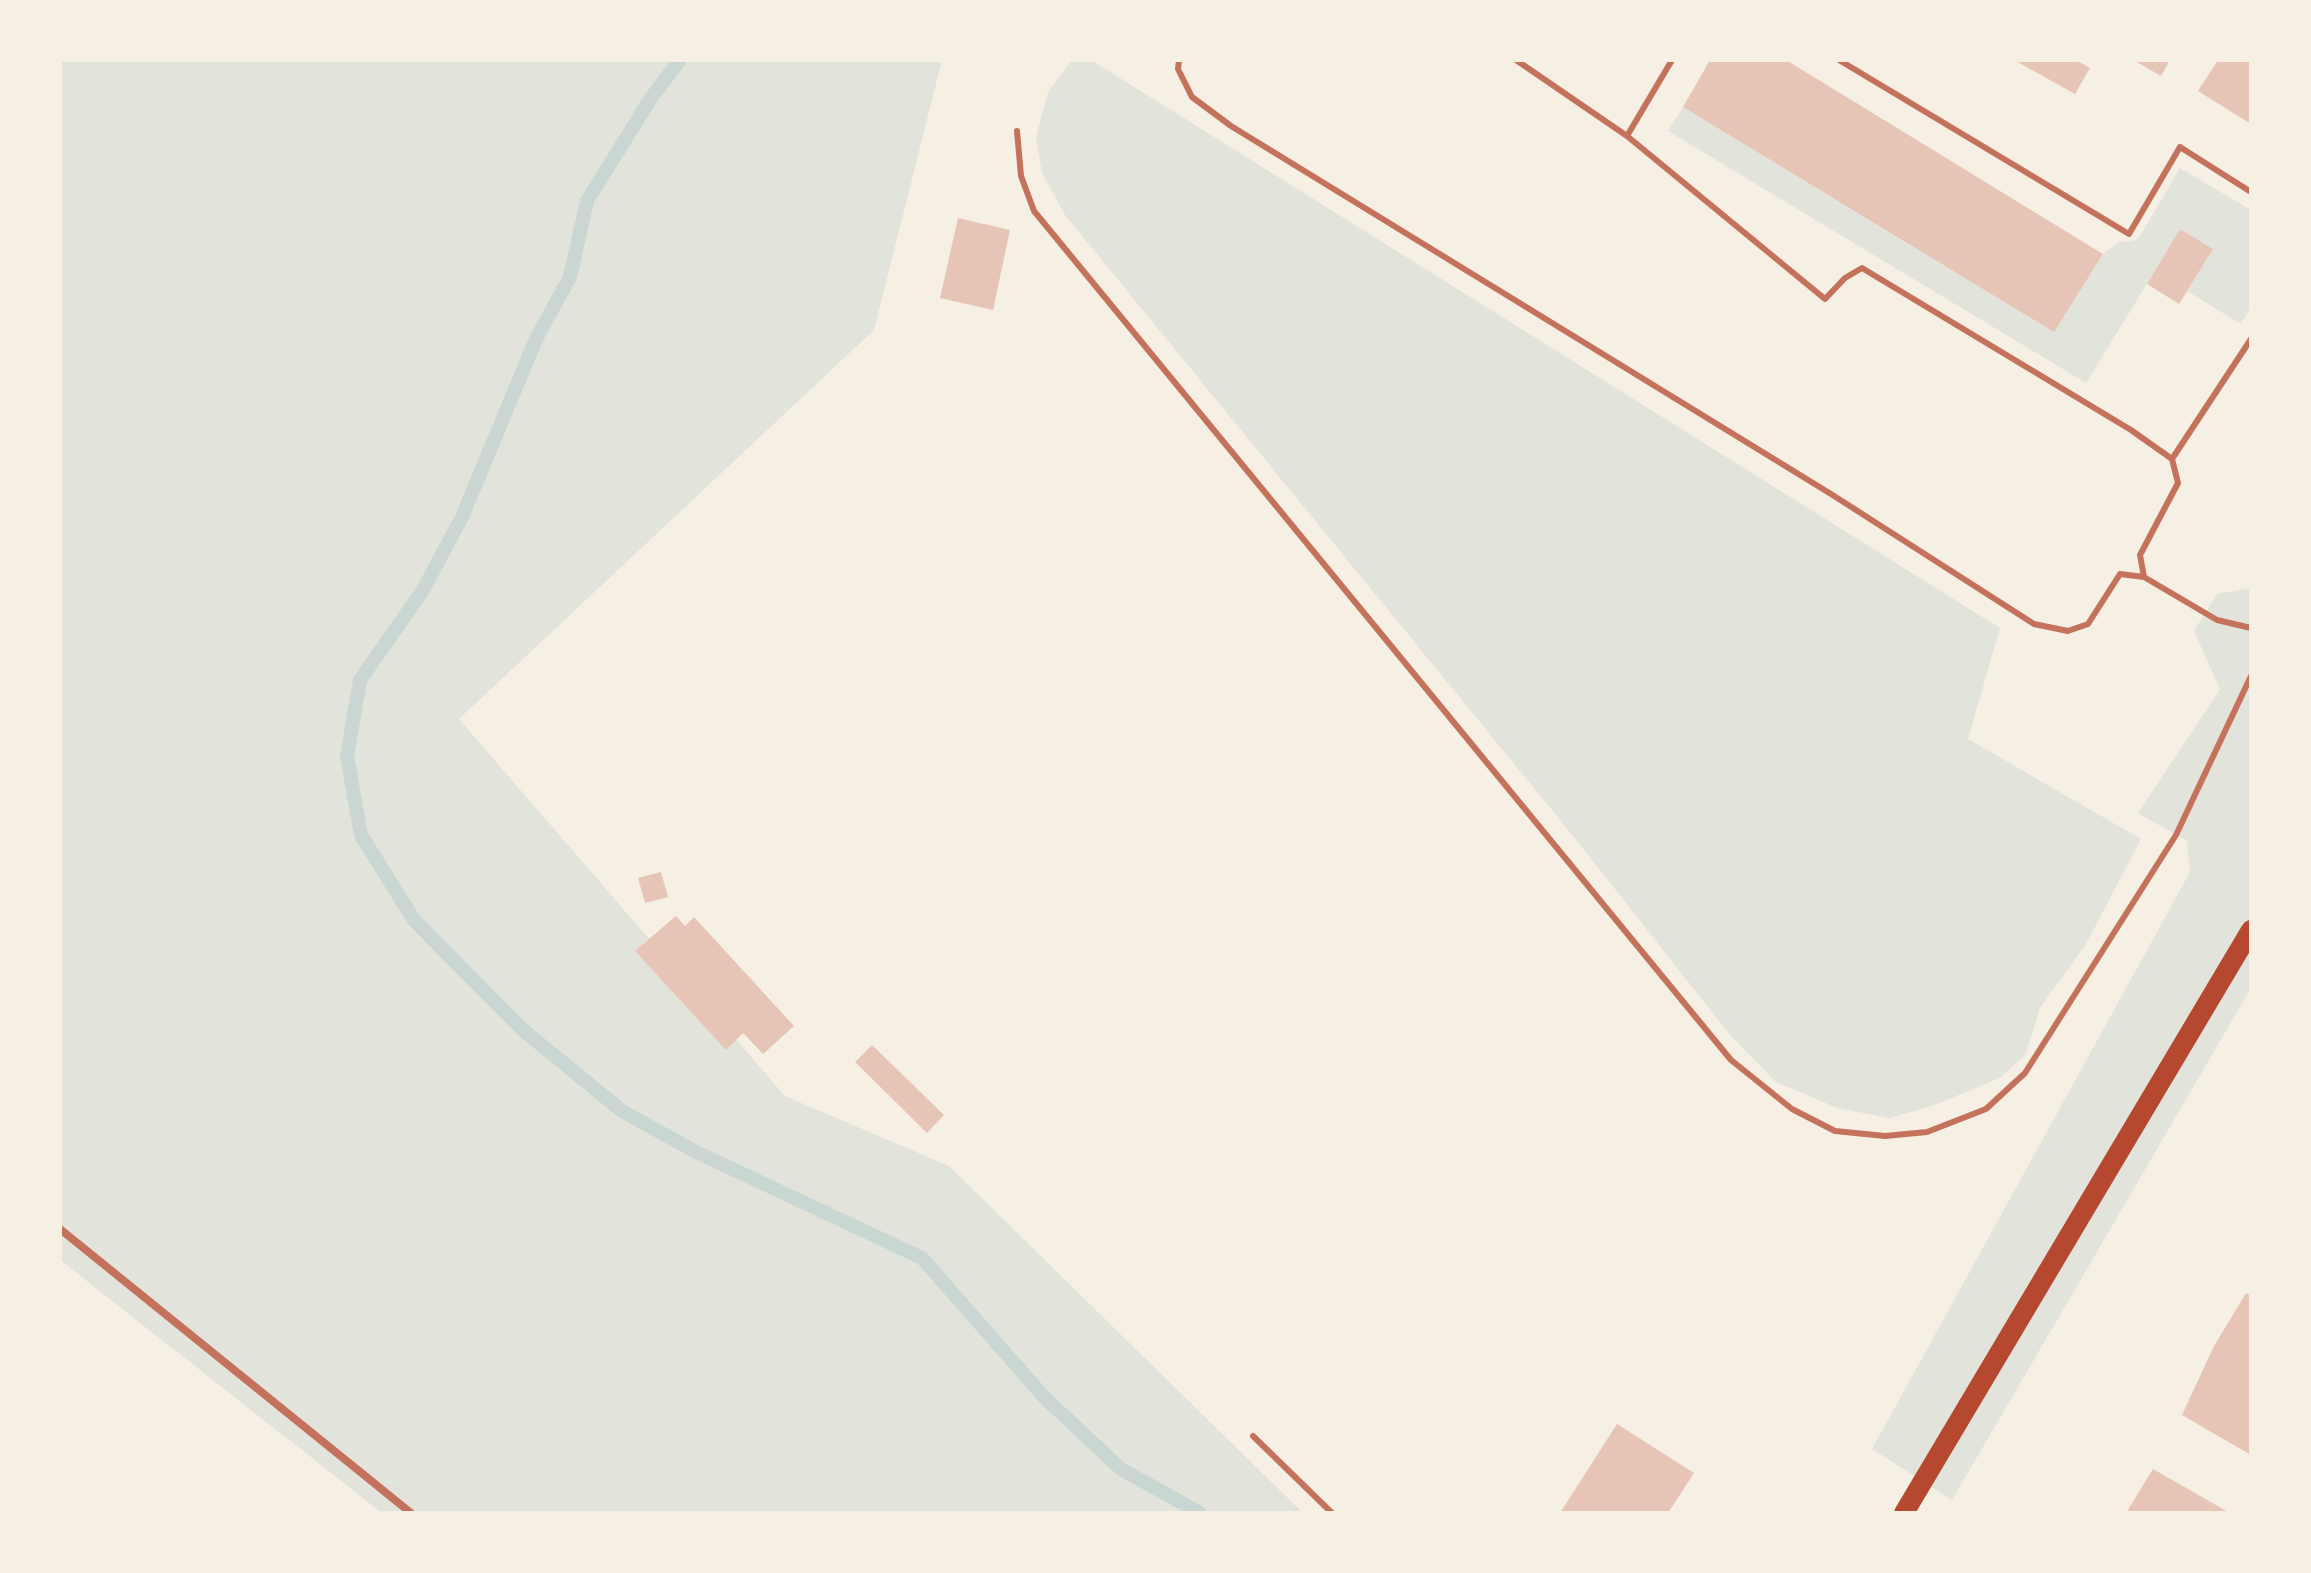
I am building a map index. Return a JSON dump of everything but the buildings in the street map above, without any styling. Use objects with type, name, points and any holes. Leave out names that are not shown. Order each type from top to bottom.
[{"type":"main road","points":[[1904,1513],[2251,930]]},
{"type":"street","points":[[60,1229],[411,1513]]},
{"type":"lane","points":[[1179,60],[1178,69],[1192,97],[1231,126],[1831,494],[2034,624],[2068,631],[2088,624],[2120,574],[2144,577],[2217,620],[2251,628]]},
{"type":"lane","points":[[1516,60],[1627,136],[1825,299],[1845,278],[1862,268],[2131,430],[2172,459],[2178,483],[2140,555],[2144,577]]},
{"type":"lane","points":[[1627,136],[1672,60]]},
{"type":"lane","points":[[1839,60],[2129,234],[2180,147],[2251,192]]},
{"type":"lane","points":[[1017,131],[1021,176],[1034,211],[1074,260],[1731,1060],[1792,1109],[1835,1131],[1885,1136],[1927,1132],[1986,1109],[2025,1073],[2176,835],[2251,676]]},
{"type":"lane","points":[[2172,459],[2251,339]]},
{"type":"lane","points":[[1253,1436],[1332,1513]]},
{"type":"shaded area","points":[[60,60],[942,60],[874,330],[459,719],[785,1096],[949,1166],[1303,1513],[382,1513],[60,1260]]},
{"type":"shaded area","points":[[1072,60],[1091,60],[2000,628],[1968,739],[2141,839],[2086,944],[2040,1008],[2026,1054],[2000,1078],[1932,1106],[1889,1118],[1837,1108],[1776,1082],[1731,1036],[1569,831],[1065,215],[1042,173],[1036,137],[1048,92]]},
{"type":"shaded area","points":[[1683,107],[2054,331],[2103,254],[2119,242],[2134,241],[2140,236],[2180,168],[2251,210],[2251,307],[2241,324],[2187,291],[2212,250],[2180,230],[2086,383],[1668,131]]},
{"type":"shaded area","points":[[2251,588],[2251,988],[1952,1500],[1872,1449],[2190,872],[2187,841],[2138,813],[2220,689],[2194,631],[2217,594]]},
{"type":"waterway","points":[[680,60],[651,98],[587,201],[570,277],[536,339],[462,517],[423,590],[360,680],[347,756],[361,835],[414,920],[523,1030],[622,1111],[696,1152],[922,1258],[1044,1397],[1121,1469],[1200,1513]]}]
